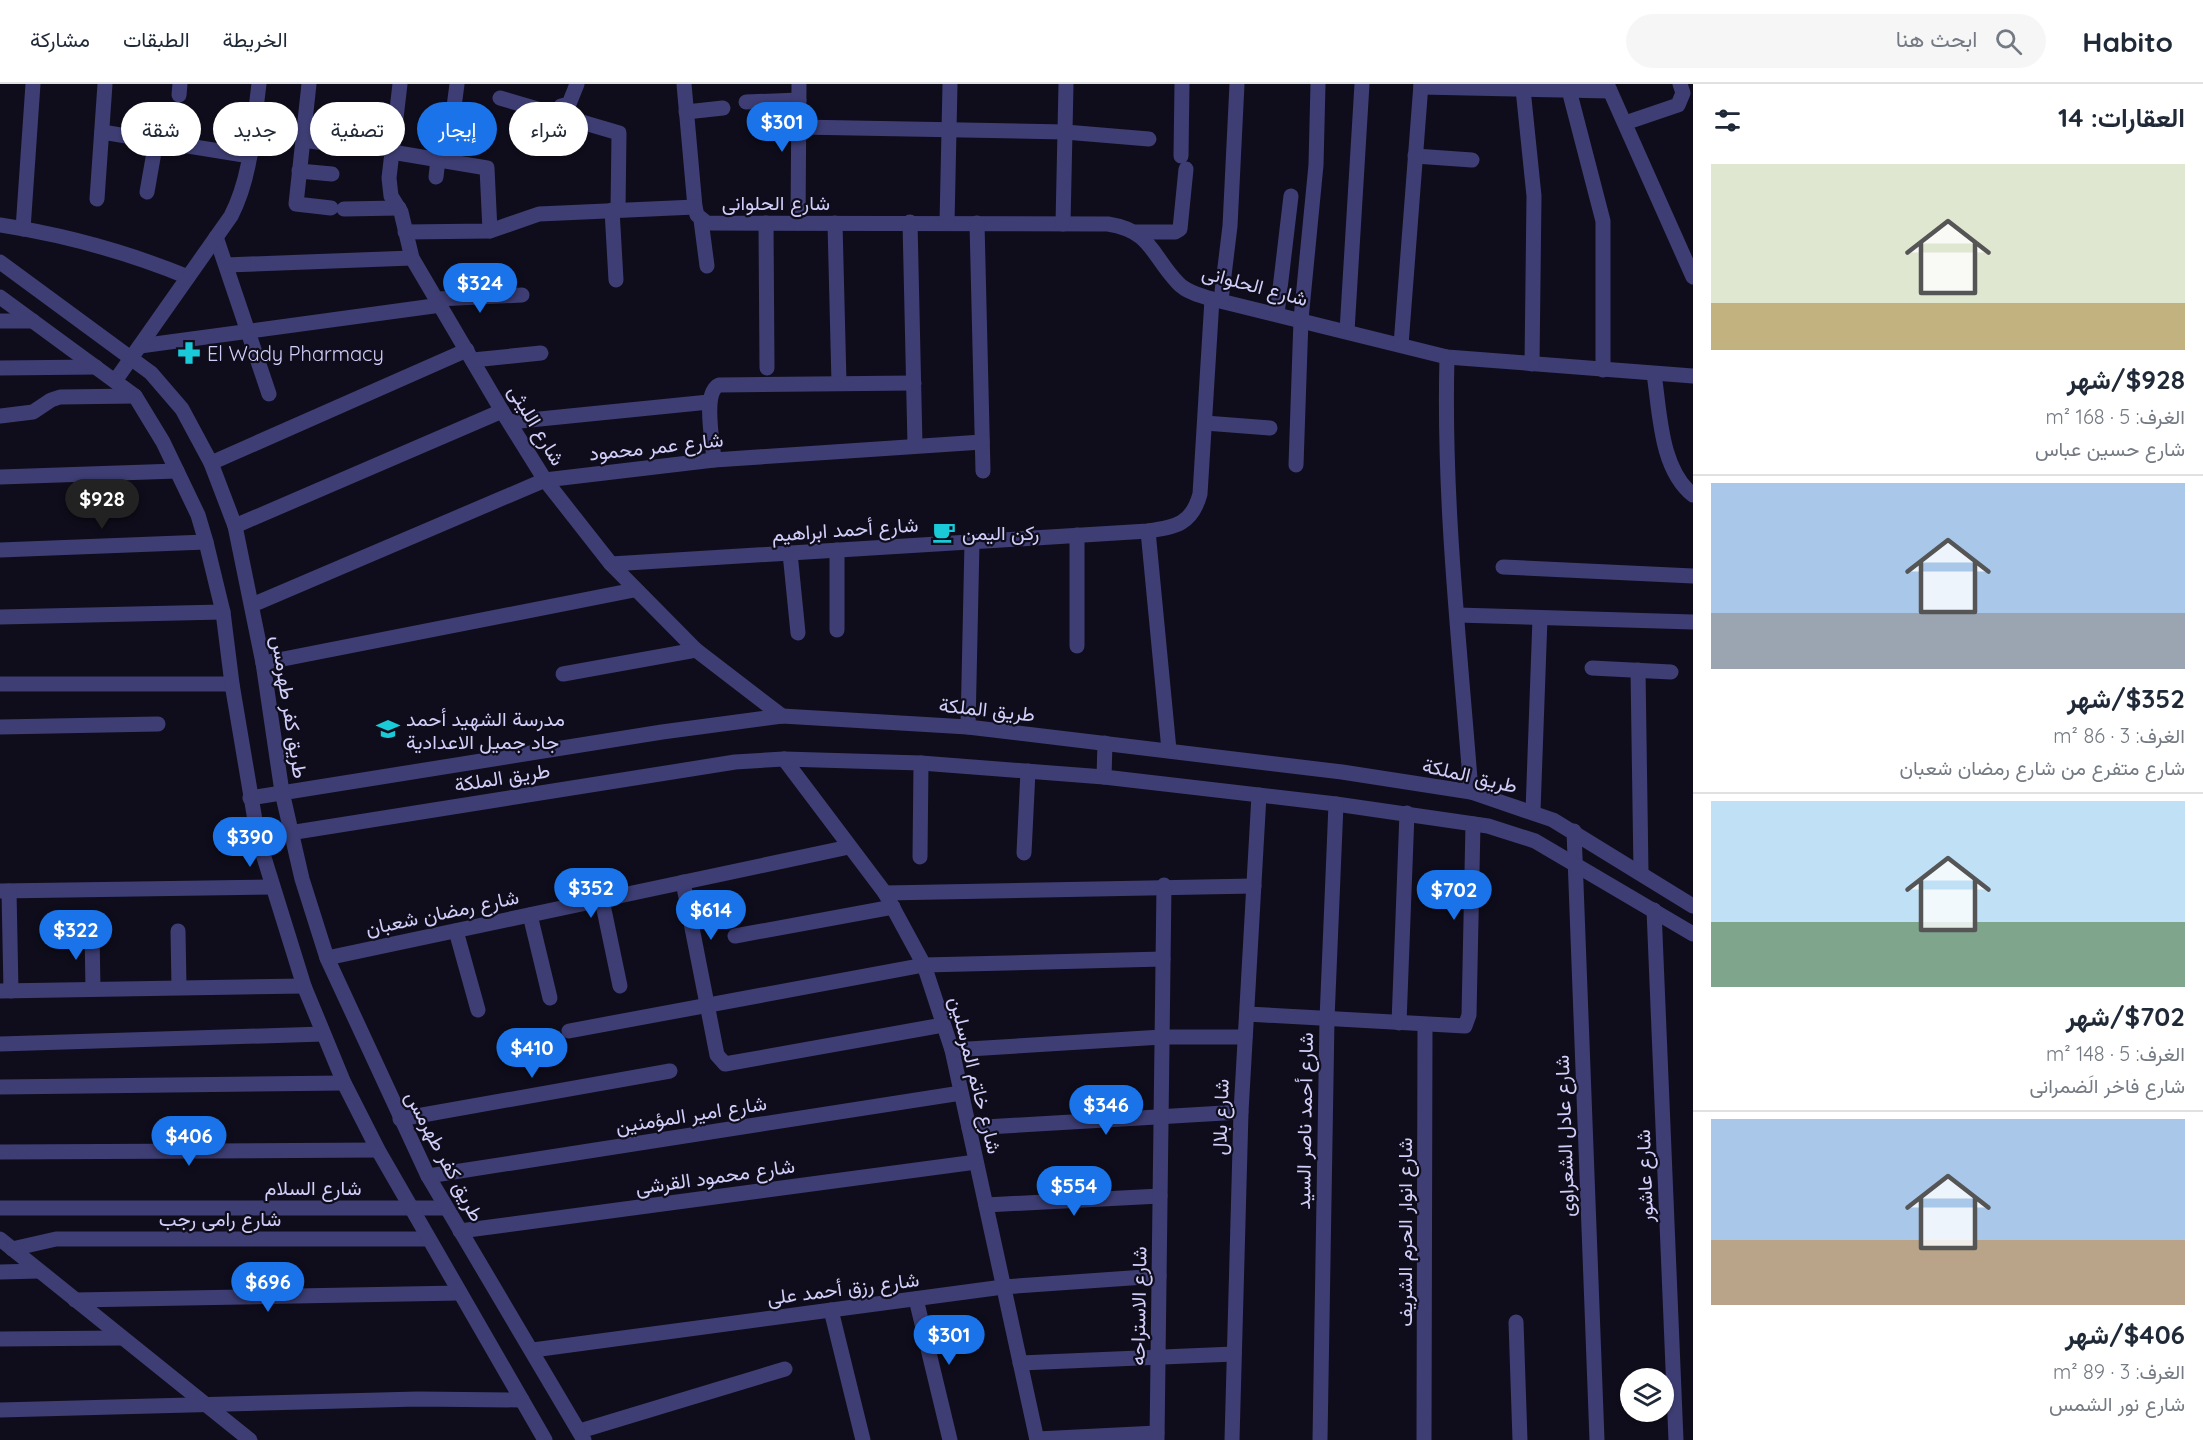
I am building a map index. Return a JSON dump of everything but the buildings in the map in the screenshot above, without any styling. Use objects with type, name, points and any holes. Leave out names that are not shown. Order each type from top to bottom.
[{"type":"street","points":[[23,229],[33,84]]},
{"type":"street","points":[[97,199],[105,84]]},
{"type":"street","points":[[257,102],[259,84]]},
{"type":"street","points":[[309,84],[296,204],[338,208],[399,208]]},
{"type":"street","name":"شارع الليثى","points":[[394,102],[400,84]]},
{"type":"street","points":[[436,177],[442,160],[457,84]]},
{"type":"street","points":[[570,102],[577,84]]},
{"type":"street","points":[[684,84],[698,213],[707,266]]},
{"type":"street","points":[[947,223],[950,84]]},
{"type":"street","points":[[1063,224],[1066,84]]},
{"type":"street","points":[[1136,232],[1174,232],[1180,229],[1183,162],[1182,84]]},
{"type":"street","points":[[1237,84],[1233,194],[1217,300],[1204,423],[1270,428]]},
{"type":"street","points":[[1296,465],[1301,320],[1316,165],[1318,84]]},
{"type":"street","points":[[1347,331],[1362,84]]},
{"type":"street","points":[[1625,123],[1678,105],[1683,98],[1680,84]]},
{"type":"street","points":[[1401,345],[1421,85],[1569,90],[1609,87],[1693,277]]},
{"type":"street","points":[[1523,89],[1534,196],[1533,364]]},
{"type":"street","points":[[1569,90],[1603,221],[1603,370]]},
{"type":"street","points":[[746,102],[799,92],[798,223]]},
{"type":"street","points":[[500,98],[514,102]]},
{"type":"street","points":[[686,112],[723,108]]},
{"type":"street","points":[[588,124],[619,133],[615,210],[616,280]]},
{"type":"street","points":[[799,127],[1065,132],[1149,139]]},
{"type":"street","points":[[102,132],[121,135]]},
{"type":"street","points":[[298,135],[310,138]]},
{"type":"street","points":[[405,154],[487,168],[490,231]]},
{"type":"street","points":[[147,192],[153,156]]},
{"type":"street","points":[[115,381],[188,278],[240,198],[250,156]]},
{"type":"street","name":"شارع الليثى","points":[[392,156],[389,187],[399,208],[412,258],[545,480],[610,564],[634,590],[696,650],[782,716]]},
{"type":"street","points":[[1415,156],[1472,160]]},
{"type":"street","points":[[299,171],[332,174]]},
{"type":"street","points":[[1277,314],[1291,196]]},
{"type":"street","name":"شارع الحلوانى","points":[[405,232],[490,231],[539,214],[615,210],[698,213],[714,224],[910,222],[1108,224],[1136,232],[1152,245],[1179,285],[1217,300],[1447,357],[1693,376]]},
{"type":"street","points":[[910,222],[915,445]]},
{"type":"street","points":[[766,223],[767,368]]},
{"type":"street","points":[[835,223],[839,383]]},
{"type":"street","points":[[977,223],[983,471]]},
{"type":"street","points":[[0,225],[108,248],[188,278]]},
{"type":"street","points":[[216,237],[269,394]]},
{"type":"street","points":[[226,265],[412,258]]},
{"type":"street","name":"طريق كفر طهرمس","points":[[0,262],[136,352],[182,409],[211,463],[235,526],[252,605],[290,831],[327,958],[428,1176],[582,1436]]},
{"type":"street","points":[[136,352],[248,331],[439,302],[522,295]]},
{"type":"street","points":[[0,297],[135,396],[163,442],[198,515],[223,612],[232,684],[258,838],[304,986],[344,1083],[378,1149],[545,1440]]},
{"type":"street","points":[[0,321],[33,321]]},
{"type":"street","points":[[211,463],[470,355],[541,353]]},
{"type":"street","points":[[1447,357],[1445,424],[1471,792]]},
{"type":"street","points":[[0,368],[96,367]]},
{"type":"street","points":[[1654,374],[1671,463],[1681,482],[1693,495]]},
{"type":"street","points":[[714,460],[709,402],[711,392],[719,385],[914,382]]},
{"type":"street","points":[[0,416],[33,412],[60,397],[135,396]]},
{"type":"street","points":[[235,526],[506,417],[709,402]]},
{"type":"street","name":"شارع أحمد ابراهيم","points":[[610,564],[1168,528],[1187,520],[1196,508],[1200,494],[1204,423]]},
{"type":"street","name":"شارع عمر محمود","points":[[252,605],[545,480],[714,460],[982,442]]},
{"type":"street","points":[[0,477],[177,471]]},
{"type":"street","points":[[1148,531],[1168,750]]},
{"type":"street","points":[[1077,535],[1077,646]]},
{"type":"street","points":[[0,550],[206,542]]},
{"type":"street","points":[[968,727],[972,542]]},
{"type":"street","points":[[837,550],[837,630]]},
{"type":"street","points":[[790,553],[798,633]]},
{"type":"street","points":[[1503,567],[1693,576]]},
{"type":"street","points":[[262,663],[634,590]]},
{"type":"street","points":[[0,617],[223,612]]},
{"type":"street","points":[[1457,615],[1693,622]]},
{"type":"street","points":[[1533,811],[1540,618]]},
{"type":"street","points":[[563,674],[696,650]]},
{"type":"street","points":[[1592,668],[1671,672]]},
{"type":"street","points":[[1638,670],[1641,872]]},
{"type":"street","points":[[0,684],[232,684]]},
{"type":"street","name":"طريق الملكة","points":[[250,798],[662,732],[782,716],[968,727],[1342,772],[1471,792],[1533,811],[1574,831],[1693,906]]},
{"type":"street","points":[[0,727],[158,724]]},
{"type":"street","points":[[1104,777],[1105,743]]},
{"type":"street","name":"طريق الملكة","points":[[258,838],[290,831],[735,762],[784,759],[921,763],[1104,777],[1336,804],[1407,813],[1511,832],[1535,841],[1693,934]]},
{"type":"street","name":"شارع خاتم المرسلين","points":[[784,759],[885,893],[924,965],[952,1050],[1037,1440]]},
{"type":"street","points":[[920,857],[921,763]]},
{"type":"street","points":[[1024,853],[1028,771]]},
{"type":"street","name":"شارع بلال","points":[[1232,1440],[1241,1112],[1259,795]]},
{"type":"street","name":"شارع أحمد ناصر السيد","points":[[1320,1440],[1327,1019],[1336,804]]},
{"type":"street","points":[[1399,1023],[1407,813]]},
{"type":"street","points":[[1247,1014],[1465,1026],[1469,1015],[1473,824]]},
{"type":"street","name":"شارع عادل الشعراوى","points":[[1574,831],[1597,1440]]},
{"type":"street","name":"شارع رمضان شعبان","points":[[327,958],[849,848]]},
{"type":"street","points":[[683,882],[717,1055],[725,1064],[943,1025]]},
{"type":"street","points":[[885,893],[1164,885],[1254,886]]},
{"type":"street","name":"شارع الاستراحه","points":[[1157,1437],[1164,885]]},
{"type":"street","points":[[272,887],[4,891],[5,991],[304,986]]},
{"type":"street","points":[[603,900],[620,986]]},
{"type":"street","points":[[735,936],[893,907]]},
{"type":"street","name":"شارع عاشور","points":[[1654,910],[1676,1440]]},
{"type":"street","points":[[530,915],[550,998]]},
{"type":"street","points":[[178,931],[179,987]]},
{"type":"street","points":[[456,931],[477,1010]]},
{"type":"street","points":[[92,932],[93,989]]},
{"type":"street","points":[[569,1031],[924,965],[1163,959]]},
{"type":"street","name":"شارع انوار الحرم الشريف","points":[[1424,1440],[1425,1025]]},
{"type":"street","points":[[0,1044],[323,1034]]},
{"type":"street","points":[[952,1050],[1162,1037],[1245,1037]]},
{"type":"street","points":[[400,1119],[670,1071]]},
{"type":"street","points":[[0,1087],[344,1083]]},
{"type":"street","name":"شارع امير المؤمنين","points":[[428,1176],[961,1093]]},
{"type":"street","points":[[969,1128],[1241,1112]]},
{"type":"street","points":[[0,1152],[378,1149]]},
{"type":"street","name":"شارع محمود القرشى","points":[[459,1231],[976,1162]]},
{"type":"street","points":[[986,1205],[1160,1196]]},
{"type":"street","name":"شارع السلام","points":[[0,1208],[446,1208]]},
{"type":"street","name":"شارع رامى رجب","points":[[6,1244],[56,1239],[428,1239]]},
{"type":"street","points":[[6,1244],[250,1440]]},
{"type":"street","points":[[0,1272],[39,1271]]},
{"type":"street","name":"شارع رزق أحمد على","points":[[532,1350],[1004,1287],[1159,1276]]},
{"type":"street","points":[[75,1300],[460,1293]]},
{"type":"street","points":[[916,1299],[950,1440]]},
{"type":"street","points":[[831,1310],[863,1440]]},
{"type":"street","points":[[1516,1322],[1520,1440]]},
{"type":"street","points":[[0,1339],[122,1338]]},
{"type":"street","points":[[1020,1363],[1234,1354]]},
{"type":"street","points":[[582,1436],[785,1369]]},
{"type":"street","points":[[0,1410],[406,1399],[522,1400]]},
{"type":"street","points":[[1037,1440],[1157,1437]]},
{"type":"place","name":"El Wady Pharmacy","points":[[189,353]]},
{"type":"place","name":"ركن اليمن","points":[[944,532]]},
{"type":"place","name":"مدرسة الشهيد أحمد جاد جميل الاعدادية","points":[[388,729]]}]
